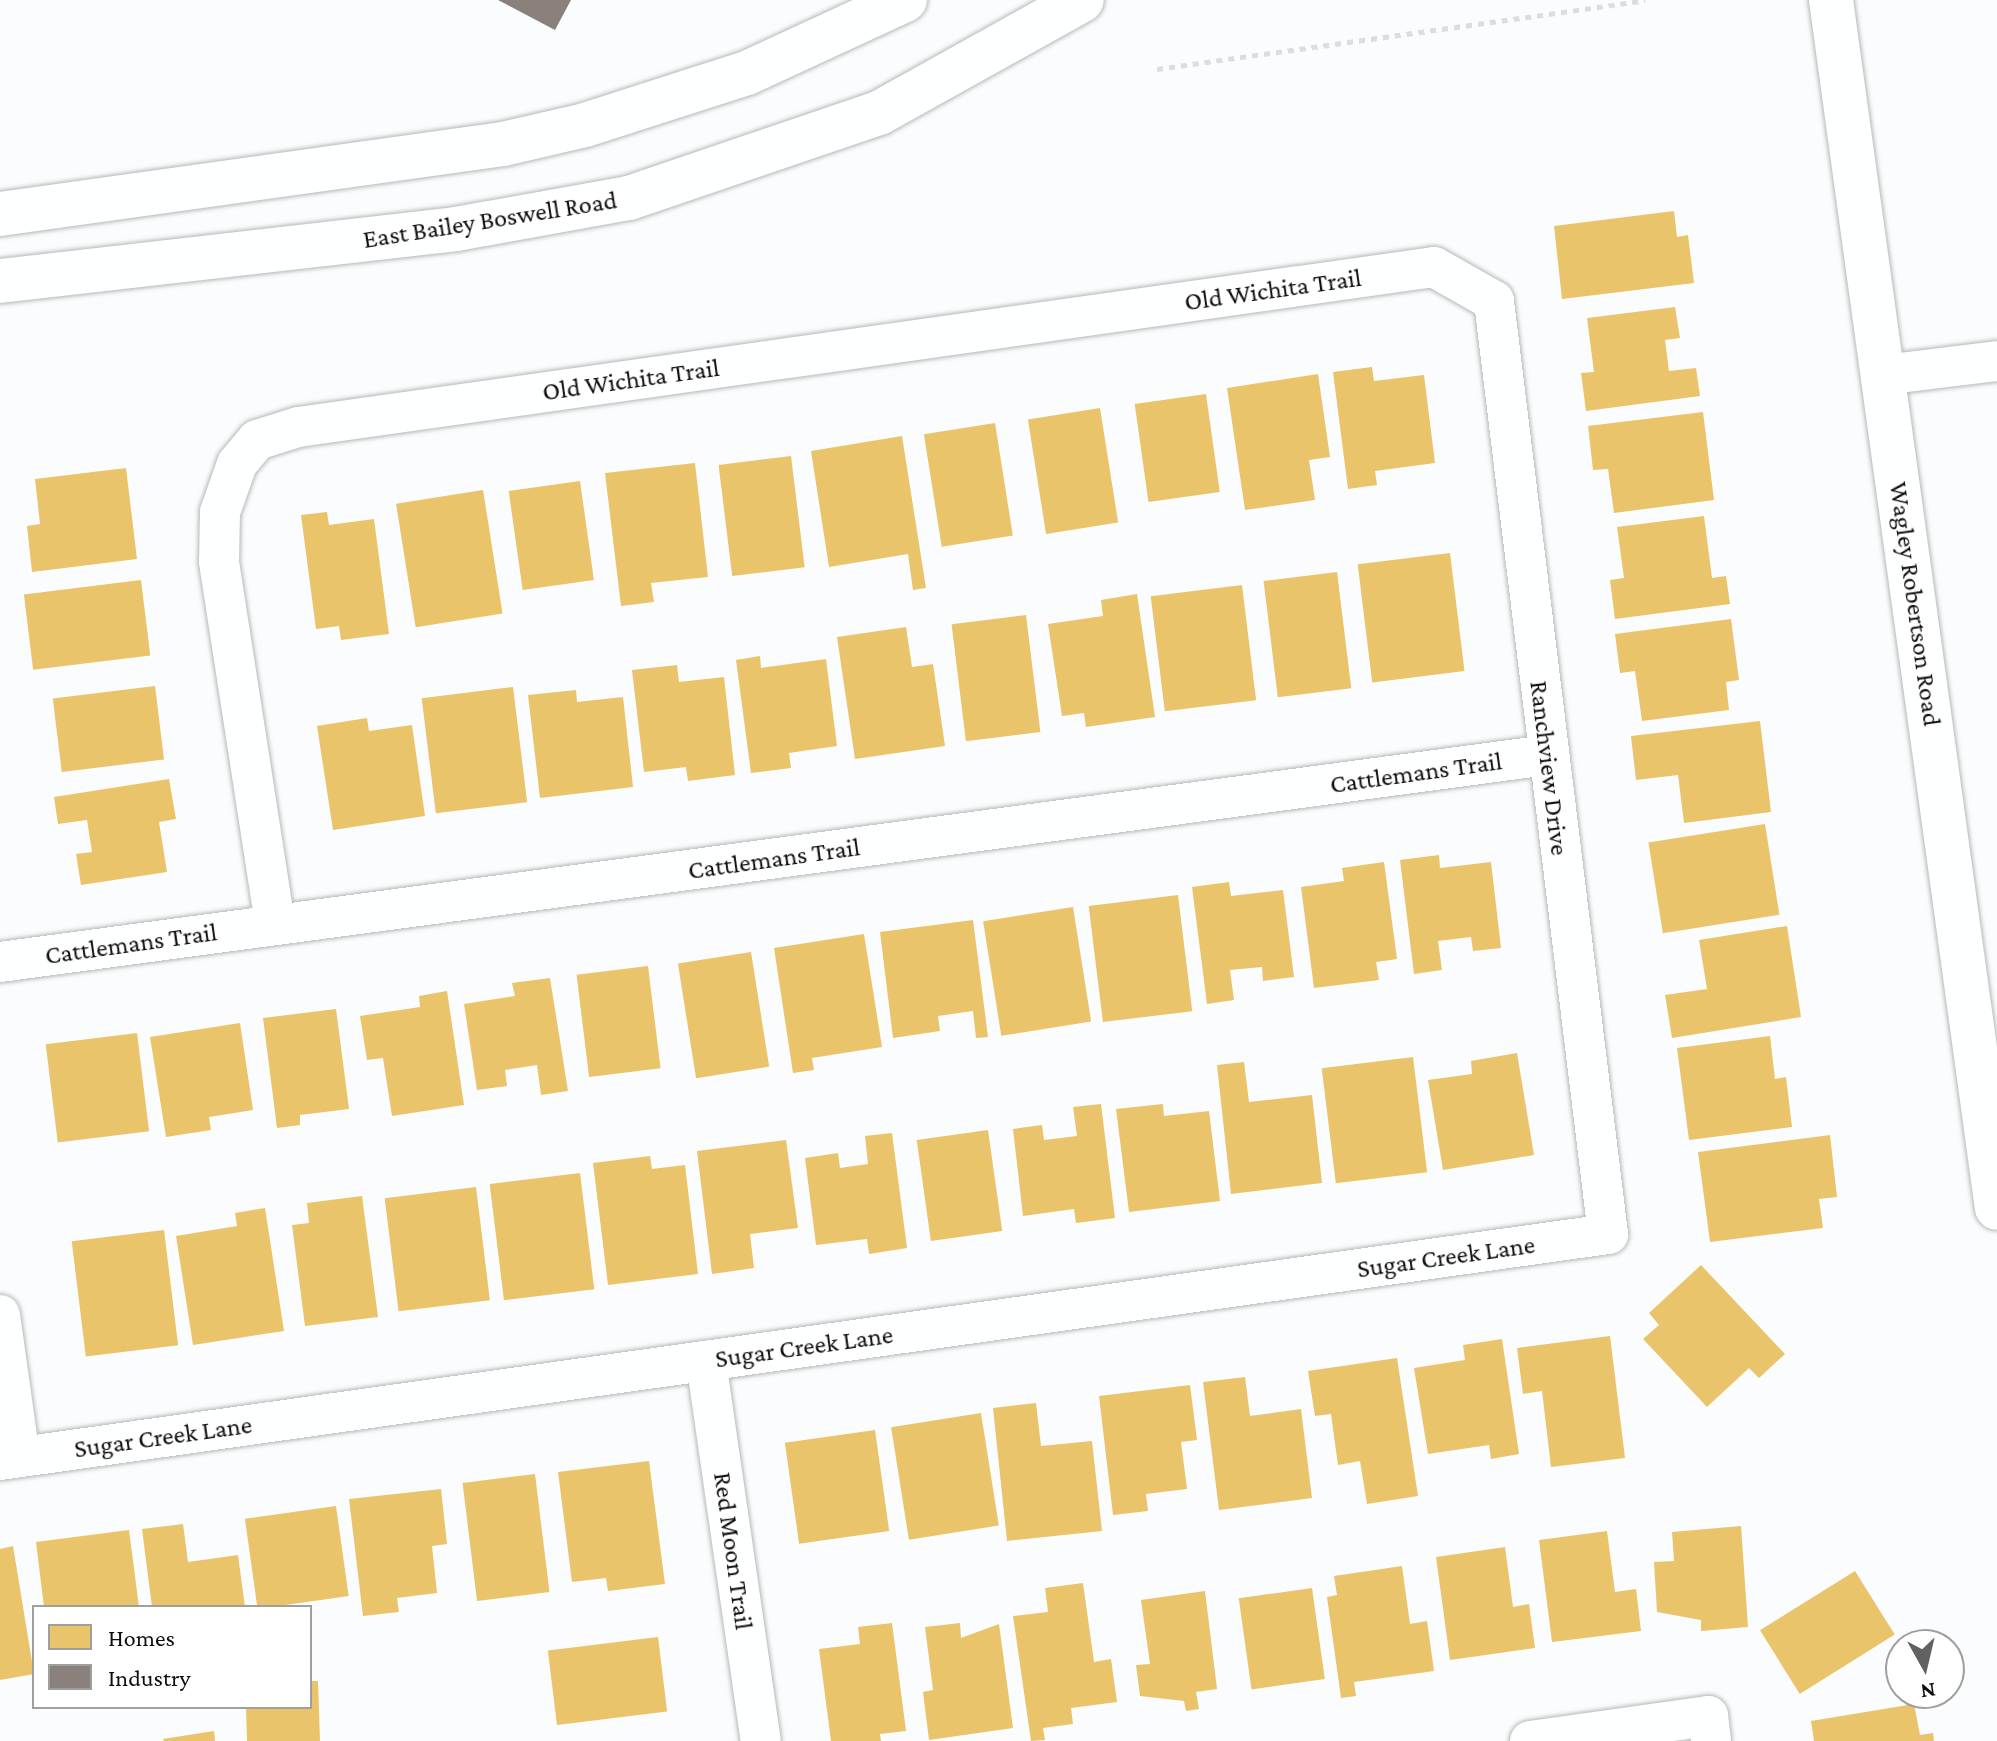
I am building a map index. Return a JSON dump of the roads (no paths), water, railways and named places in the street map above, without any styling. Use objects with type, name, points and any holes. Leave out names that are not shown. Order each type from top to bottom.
[{"type":"main road","points":[[0,214],[488,146],[585,125],[747,73],[905,0]]},
{"type":"main road","name":"East Bailey Boswell Road","points":[[0,281],[456,229],[629,198],[879,113],[1082,0]]},
{"type":"main road","name":"Wagley Robertson Road","points":[[1831,0],[1997,1208]]},
{"type":"street","name":"Old Wichita Trail","points":[[275,925],[219,562],[220,512],[237,464],[257,440],[298,427],[1434,267],[1494,301]]},
{"type":"street","name":"Ranchview Drive","points":[[1494,301],[1547,755],[1608,1234]]},
{"type":"street","points":[[1883,375],[1997,361]]},
{"type":"street","name":"Cattlemans Trail","points":[[0,962],[1547,755]]},
{"type":"street","name":"Sugar Creek Lane","points":[[10,1459],[1608,1234]]},
{"type":"street","points":[[0,1315],[10,1459]]},
{"type":"street","name":"Red Moon Trail","points":[[706,1361],[761,1741]]},
{"type":"street","points":[[1530,1741],[1708,1716],[1711,1741]]}]
